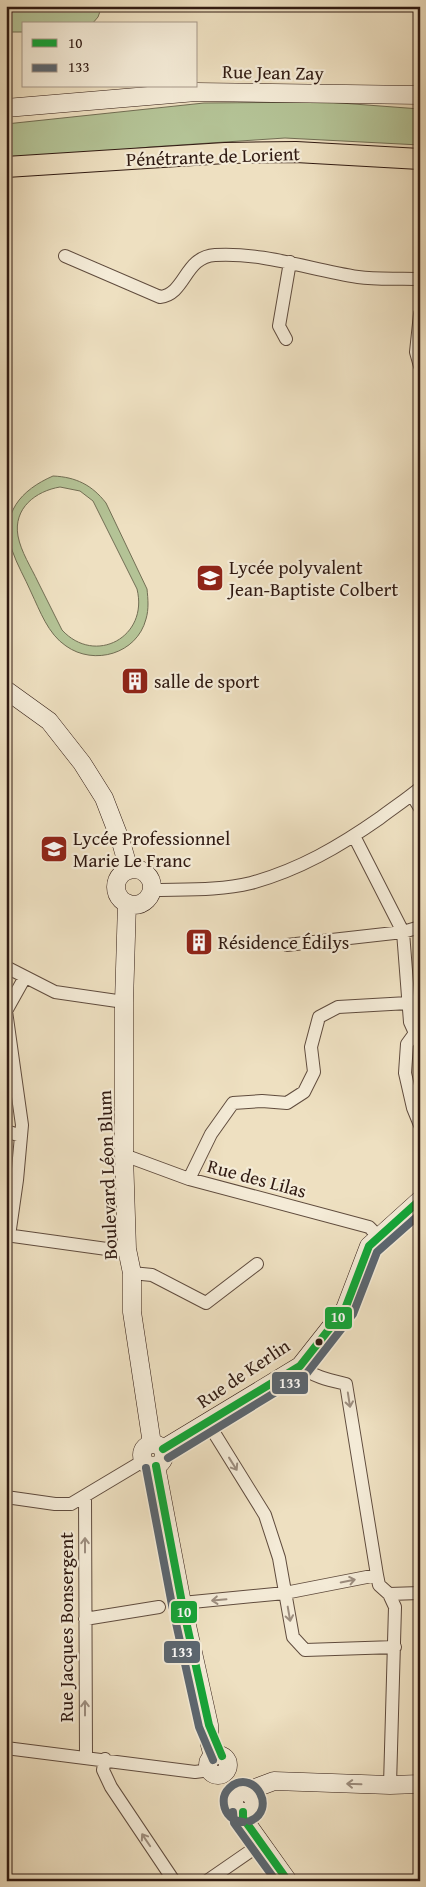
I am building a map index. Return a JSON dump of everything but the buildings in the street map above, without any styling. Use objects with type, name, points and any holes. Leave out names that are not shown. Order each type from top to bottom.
[{"type":"main road","name":"Rue Jean Zay","points":[[6,108],[196,92],[420,95]]},
{"type":"main road","name":"Pénétrante de Lorient","points":[[6,167],[225,153],[296,152],[416,157]]},
{"type":"main road","points":[[6,690],[49,722],[82,763],[104,798],[121,842],[129,870]]},
{"type":"main road","points":[[129,870],[139,870],[147,876],[151,890],[150,895],[143,902],[128,904],[118,896],[116,883],[119,877],[129,870]]},
{"type":"main road","name":"Boulevard Léon Blum","points":[[128,904],[124,1002],[124,1155],[127,1249],[132,1273],[132,1312],[158,1447]]},
{"type":"main road","name":"Rue de Kerlin","points":[[158,1447],[208,1423],[300,1366],[345,1309],[369,1246],[420,1200]]},
{"type":"main road","points":[[158,1447],[143,1450],[150,1464],[218,1765],[216,1780],[228,1798],[244,1802]]},
{"type":"main road","points":[[288,1881],[243,1818],[244,1802],[258,1787],[274,1781],[390,1785],[420,1784]]},
{"type":"street","points":[[65,256],[160,297],[174,292],[190,267],[199,260],[213,255],[290,262],[359,277],[420,279]]},
{"type":"street","points":[[286,339],[279,326],[290,262]]},
{"type":"street","points":[[420,314],[416,352],[420,366]]},
{"type":"street","points":[[151,890],[205,888],[249,883],[286,871],[322,856],[354,836],[416,791],[420,808]]},
{"type":"street","points":[[354,836],[403,932],[410,1022],[417,1034],[407,1044],[405,1073],[413,1108],[420,1125]]},
{"type":"street","points":[[287,945],[403,932],[420,927]]},
{"type":"street","points":[[6,967],[55,992],[124,1002]]},
{"type":"street","points":[[25,977],[6,1010],[22,1125],[8,1235],[114,1250],[127,1249]]},
{"type":"street","points":[[189,1179],[211,1134],[233,1103],[287,1103],[304,1092],[314,1072],[311,1046],[319,1017],[338,1007],[408,1003]]},
{"type":"street","points":[[6,1131],[21,1136]]},
{"type":"street","name":"Rue des Lilas","points":[[124,1155],[189,1179],[369,1227],[379,1237]]},
{"type":"street","points":[[132,1273],[152,1275],[206,1303],[257,1264]]},
{"type":"street","points":[[300,1366],[323,1379],[346,1384],[377,1575],[380,1585],[389,1594],[395,1607],[390,1785]]},
{"type":"street","points":[[208,1423],[265,1515],[279,1558],[293,1637],[305,1650],[394,1647]]},
{"type":"street","points":[[6,1496],[55,1504],[70,1504],[150,1464]]},
{"type":"street","name":"Rue Jacques Bonsergent","points":[[85,1496],[86,1757]]},
{"type":"street","points":[[182,1603],[285,1593],[377,1575]]},
{"type":"street","points":[[389,1594],[420,1593]]},
{"type":"street","points":[[85,1619],[159,1607]]},
{"type":"street","points":[[6,1748],[105,1759],[195,1772],[218,1765]]},
{"type":"street","points":[[105,1759],[103,1770],[111,1787],[174,1881]]},
{"type":"street","points":[[207,1881],[262,1843]]},
{"type":"green space","points":[[6,6],[102,6],[98,17],[94,22],[22,22],[22,32],[6,32]]},
{"type":"green space","points":[[327,102],[420,109],[420,145],[285,138],[150,147],[6,162],[6,124],[204,103]]},
{"type":"green space","points":[[53,476],[69,478],[83,483],[101,497],[106,503],[147,589],[148,608],[141,631],[134,641],[113,653],[89,655],[77,652],[60,641],[49,629],[14,556],[9,537],[11,514],[23,496],[31,488]],"holes":[[[60,487],[80,491],[93,501],[137,589],[139,606],[135,621],[127,633],[116,641],[103,646],[89,646],[75,641],[62,630],[24,554],[18,536],[17,526],[19,517],[28,502],[43,492]]]},
{"type":"transit line","name":"10","points":[[163,1449],[300,1366],[345,1309],[369,1246],[420,1200]]},
{"type":"transit line","name":"133","points":[[168,1458],[307,1373],[353,1314],[377,1252],[420,1214]]},
{"type":"transit line","name":"10","points":[[156,1466],[182,1603],[209,1725],[222,1756]]},
{"type":"transit line","name":"133","points":[[146,1468],[172,1605],[199,1727],[213,1760]]},
{"type":"transit line","name":"133","points":[[243,1822],[234,1820],[224,1806],[226,1792],[233,1785],[241,1782],[249,1783],[256,1787],[263,1801],[262,1809],[258,1816],[250,1821]]},
{"type":"transit line","name":"133","points":[[233,1812],[234,1823],[276,1881]]},
{"type":"transit line","name":"10","points":[[243,1812],[243,1818],[288,1881]]},
{"type":"place","name":"Lycée polyvalent Jean-Baptiste Colbert","points":[[210,578]]},
{"type":"place","name":"salle de sport","points":[[135,681]]},
{"type":"place","name":"Lycée Professionnel Marie Le Franc","points":[[54,849]]},
{"type":"place","name":"Résidence Édilys","points":[[199,942]]}]
